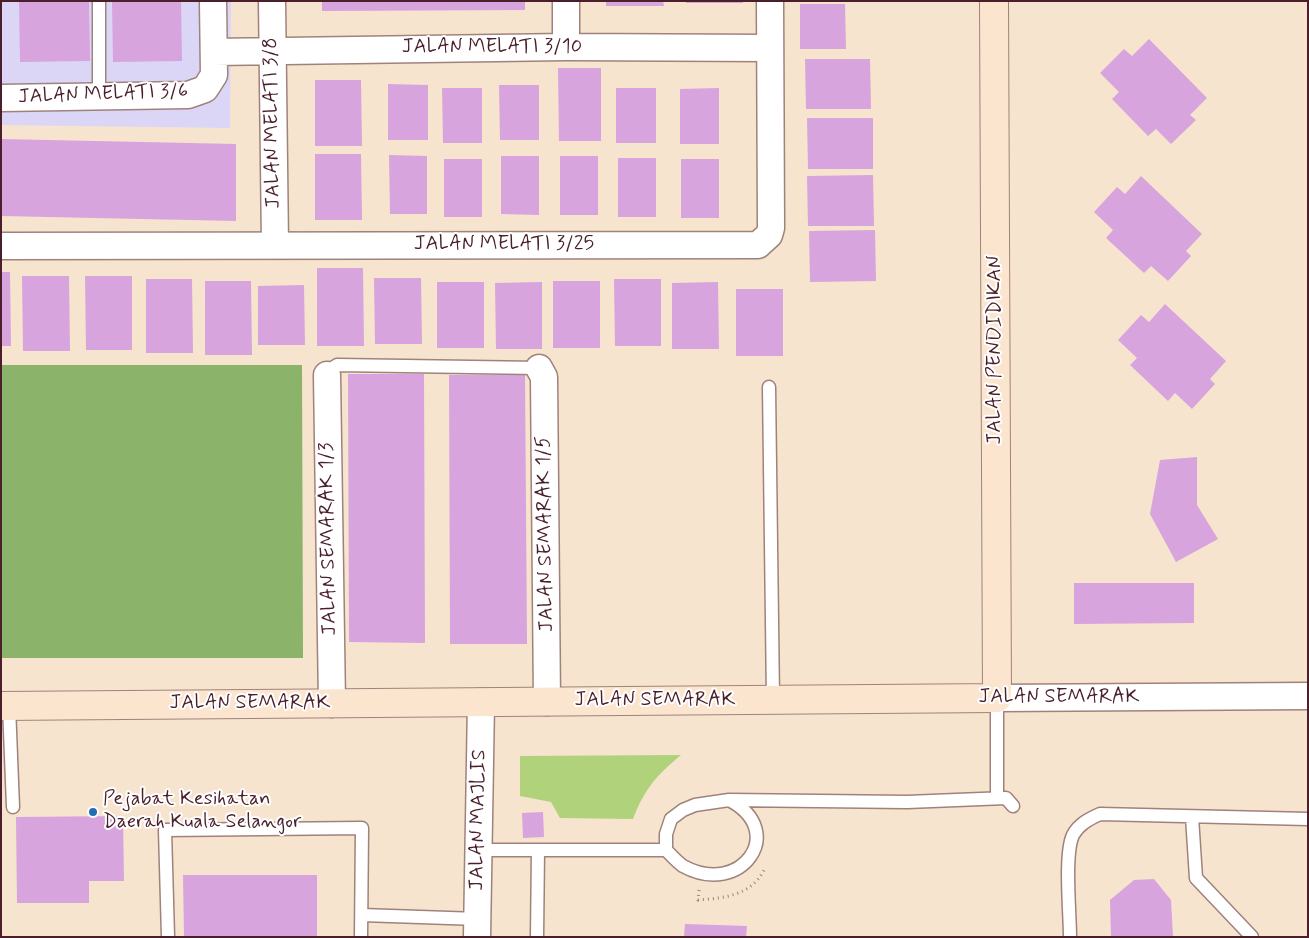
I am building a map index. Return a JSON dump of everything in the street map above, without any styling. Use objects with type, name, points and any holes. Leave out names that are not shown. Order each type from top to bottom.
[{"type":"street","name":"JALAN MELATI 3/6","points":[[1,98],[188,95],[205,89],[214,75],[213,1]]},
{"type":"street","name":"JALAN MELATI 3/8","points":[[272,1],[275,246]]},
{"type":"street","points":[[566,1],[566,47]]},
{"type":"street","name":"JALAN MELATI 3/25","points":[[1,246],[758,245],[769,235],[771,228],[770,1]]},
{"type":"street","name":"JALAN PENDIDIKAN","points":[[994,1],[998,698]]},
{"type":"street","name":"JALAN MELATI 3/10","points":[[214,52],[566,47],[770,48]]},
{"type":"street","name":"JALAN SEMARAK 1/5","points":[[539,368],[544,378],[548,702]]},
{"type":"street","name":"JALAN SEMARAK 1/3","points":[[327,375],[332,704]]},
{"type":"street","name":"JALAN SEMARAK","points":[[5,706],[1308,696]]},
{"type":"street","name":"JALAN MAJLIS","points":[[477,928],[481,702]]},
{"type":"lane","points":[[99,1],[99,97]]},
{"type":"lane","points":[[327,375],[329,370],[337,365],[539,368]]},
{"type":"lane","points":[[769,387],[773,700]]},
{"type":"lane","points":[[997,798],[998,698]]},
{"type":"lane","points":[[5,706],[13,807]]},
{"type":"lane","points":[[666,850],[666,834],[671,819],[683,810],[695,805],[729,800],[907,802],[997,798],[1010,800],[1014,806]]},
{"type":"lane","points":[[478,850],[666,850],[682,865],[700,872],[719,873],[737,870],[750,859],[756,837],[751,816],[742,806],[729,800]]},
{"type":"lane","points":[[1070,937],[1070,852],[1073,836],[1086,821],[1100,814],[1308,819]]},
{"type":"lane","points":[[1192,817],[1196,878],[1252,937]]},
{"type":"lane","points":[[168,937],[165,830],[362,828],[361,937]]},
{"type":"lane","points":[[537,937],[538,850]]},
{"type":"lane","points":[[362,915],[477,928]]},
{"type":"path","points":[[698,900],[730,897],[742,892],[760,879],[767,865]]},
{"type":"shaded area","points":[[1,1],[231,1],[230,128],[1,125]]},
{"type":"green space","points":[[1,365],[302,365],[303,658],[1,658]]},
{"type":"green space","points":[[681,755],[652,783],[633,819],[560,818],[551,802],[520,796],[520,756]]},
{"type":"building","points":[[19,1],[89,1],[90,61],[20,62]]},
{"type":"building","points":[[112,1],[181,1],[182,61],[113,62]]},
{"type":"building","points":[[322,1],[525,1],[525,10],[322,11]]},
{"type":"building","points":[[606,1],[663,1],[664,6],[606,6]]},
{"type":"building","points":[[686,1],[743,1],[743,3],[686,3]]},
{"type":"building","points":[[800,4],[845,4],[846,49],[800,49]]},
{"type":"building","points":[[1149,39],[1207,98],[1190,115],[1196,120],[1171,144],[1156,129],[1148,136],[1112,99],[1119,92],[1100,73],[1124,49],[1132,56]]},
{"type":"building","points":[[805,59],[870,59],[871,109],[806,109]]},
{"type":"building","points":[[558,68],[601,68],[601,141],[559,141]]},
{"type":"building","points":[[315,80],[361,80],[362,146],[315,146]]},
{"type":"building","points":[[388,84],[428,85],[428,140],[388,140]]},
{"type":"building","points":[[499,85],[539,85],[539,140],[500,140]]},
{"type":"building","points":[[442,88],[482,88],[482,143],[443,143]]},
{"type":"building","points":[[616,88],[656,88],[656,143],[616,143]]},
{"type":"building","points":[[719,88],[719,144],[680,144],[680,89]]},
{"type":"building","points":[[807,118],[873,118],[873,169],[808,169]]},
{"type":"building","points":[[1,139],[236,144],[236,221],[1,216]]},
{"type":"building","points":[[315,154],[361,154],[362,220],[315,220]]},
{"type":"building","points":[[389,155],[427,156],[427,214],[390,214]]},
{"type":"building","points":[[501,156],[539,156],[539,215],[501,214]]},
{"type":"building","points":[[560,156],[598,156],[598,215],[560,215]]},
{"type":"building","points":[[618,158],[656,158],[656,217],[618,217]]},
{"type":"building","points":[[444,159],[482,159],[482,217],[444,217]]},
{"type":"building","points":[[681,159],[719,159],[719,218],[681,218]]},
{"type":"building","points":[[873,175],[874,226],[808,226],[807,176]]},
{"type":"building","points":[[1141,176],[1202,234],[1186,251],[1191,256],[1168,281],[1151,266],[1144,273],[1106,238],[1113,230],[1094,212],[1117,187],[1125,194]]},
{"type":"building","points":[[875,230],[876,281],[810,282],[809,231]]},
{"type":"building","points":[[317,268],[363,268],[364,346],[317,346]]},
{"type":"building","points":[[1,272],[10,272],[11,346],[1,346]]},
{"type":"building","points":[[22,276],[69,276],[70,351],[23,351]]},
{"type":"building","points":[[85,276],[132,276],[132,350],[86,350]]},
{"type":"building","points":[[374,278],[421,278],[422,344],[375,344]]},
{"type":"building","points":[[146,279],[192,279],[193,353],[146,353]]},
{"type":"building","points":[[614,279],[661,279],[661,346],[615,346]]},
{"type":"building","points":[[205,281],[251,281],[252,355],[205,355]]},
{"type":"building","points":[[553,281],[600,281],[600,348],[553,348]]},
{"type":"building","points":[[437,282],[484,282],[484,348],[437,348]]},
{"type":"building","points":[[542,282],[542,349],[496,349],[495,283]]},
{"type":"building","points":[[718,282],[719,349],[672,349],[672,283]]},
{"type":"building","points":[[304,285],[305,345],[258,345],[258,286]]},
{"type":"building","points":[[736,289],[783,289],[783,356],[736,356]]},
{"type":"building","points":[[1165,304],[1226,361],[1210,379],[1215,384],[1192,409],[1175,393],[1168,401],[1130,365],[1137,358],[1118,340],[1141,315],[1149,322]]},
{"type":"building","points":[[348,374],[424,374],[425,643],[349,642]]},
{"type":"building","points":[[449,375],[525,375],[527,644],[450,644]]},
{"type":"building","points":[[1197,457],[1197,505],[1218,539],[1176,562],[1150,514],[1160,460]]},
{"type":"building","points":[[1074,583],[1194,583],[1194,623],[1074,624]]},
{"type":"building","points":[[543,812],[544,837],[523,838],[522,813]]},
{"type":"building","points":[[123,816],[124,881],[89,881],[89,903],[17,903],[16,817]]},
{"type":"building","points":[[183,875],[317,875],[317,937],[184,937]]},
{"type":"building","points":[[1154,879],[1171,900],[1173,937],[1111,937],[1110,900],[1134,880]]},
{"type":"building","points":[[685,924],[747,926],[746,937],[684,937]]},
{"type":"place","name":"Pejabat Kesihatan Daerah Kuala Selangor","points":[[93,812]]}]
